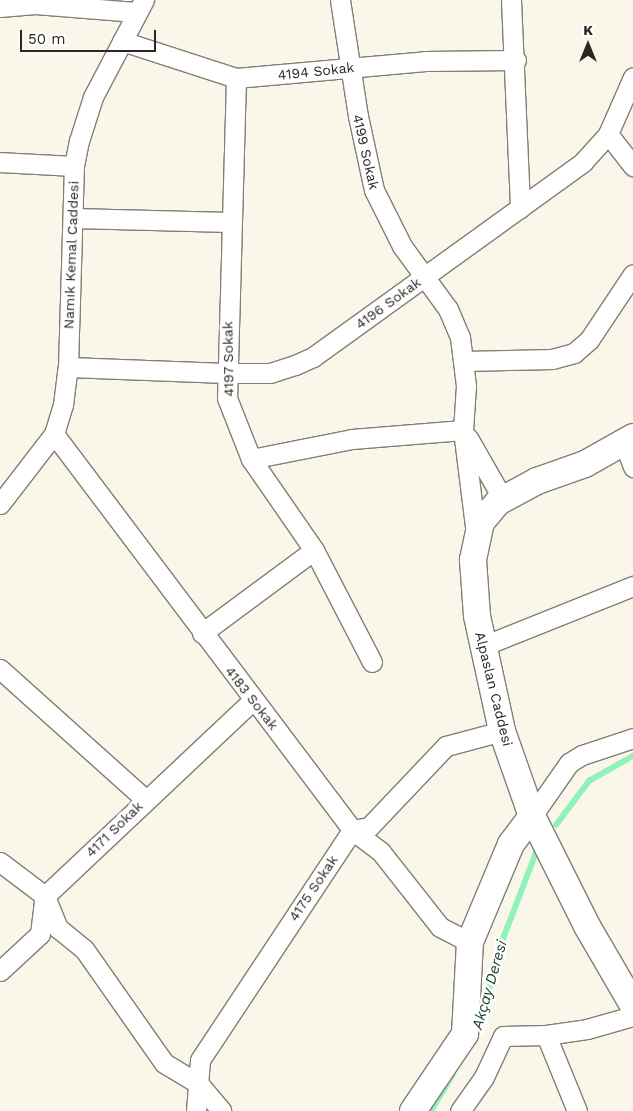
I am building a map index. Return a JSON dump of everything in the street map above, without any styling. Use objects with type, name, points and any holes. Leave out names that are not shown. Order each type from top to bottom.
[{"type":"street","name":"4199 Sokak","points":[[340,0],[350,67],[374,190],[402,246],[454,322],[464,361],[464,430],[476,535]]},
{"type":"street","points":[[512,0],[516,60],[520,208]]},
{"type":"street","points":[[0,7],[35,4],[140,6]]},
{"type":"street","name":"Namık Kemal Caddesi","points":[[0,504],[54,434],[63,405],[68,367],[74,166],[93,97],[140,6]]},
{"type":"street","name":"4194 Sokak","points":[[122,41],[236,78],[425,61],[516,60]]},
{"type":"street","name":"4196 Sokak","points":[[68,367],[270,373],[296,365],[423,278],[583,162],[608,134],[633,77]]},
{"type":"street","name":"4197 Sokak","points":[[236,78],[230,222],[227,398],[251,459],[314,550],[372,662]]},
{"type":"street","points":[[608,134],[633,166]]},
{"type":"street","points":[[0,162],[74,166]]},
{"type":"street","points":[[73,218],[230,222]]},
{"type":"street","points":[[464,361],[552,359],[574,353],[589,340],[633,274]]},
{"type":"street","name":"4199 Sokak","points":[[464,430],[503,499]]},
{"type":"street","points":[[251,459],[352,439],[464,430]]},
{"type":"street","name":"4183 Sokak","points":[[54,434],[253,700],[310,770],[352,830],[381,852],[440,927],[470,942]]},
{"type":"street","name":"Alpaslan Caddesi","points":[[630,449],[503,499],[484,516],[476,535],[474,586],[483,646],[502,731],[532,816],[587,926],[633,1005]]},
{"type":"street","points":[[202,633],[314,550]]},
{"type":"street","points":[[483,646],[633,586]]},
{"type":"street","points":[[0,669],[145,799]]},
{"type":"street","name":"4171 Sokak","points":[[45,896],[145,799],[253,700]]},
{"type":"street","points":[[352,830],[369,827],[446,746],[502,731]]},
{"type":"street","points":[[412,1111],[465,1034],[470,942],[511,844],[569,763],[582,755],[633,738]]},
{"type":"street","name":"4175 Sokak","points":[[196,1111],[200,1060],[352,830]]},
{"type":"street","points":[[0,862],[45,896],[58,928],[84,949],[164,1063],[199,1084],[222,1111]]},
{"type":"street","points":[[0,971],[40,934],[45,896]]},
{"type":"street","points":[[460,1111],[484,1078],[503,1036],[546,1035],[587,1029],[633,1016]]},
{"type":"street","points":[[546,1035],[577,1111]]},
{"type":"waterway","name":"Akçay Deresi","points":[[556,825],[589,781],[633,756]]},
{"type":"waterway","name":"Akçay Deresi","points":[[477,1034],[501,944],[536,853]]},
{"type":"waterway","name":"Akçay Deresi","points":[[431,1111],[452,1076]]}]
